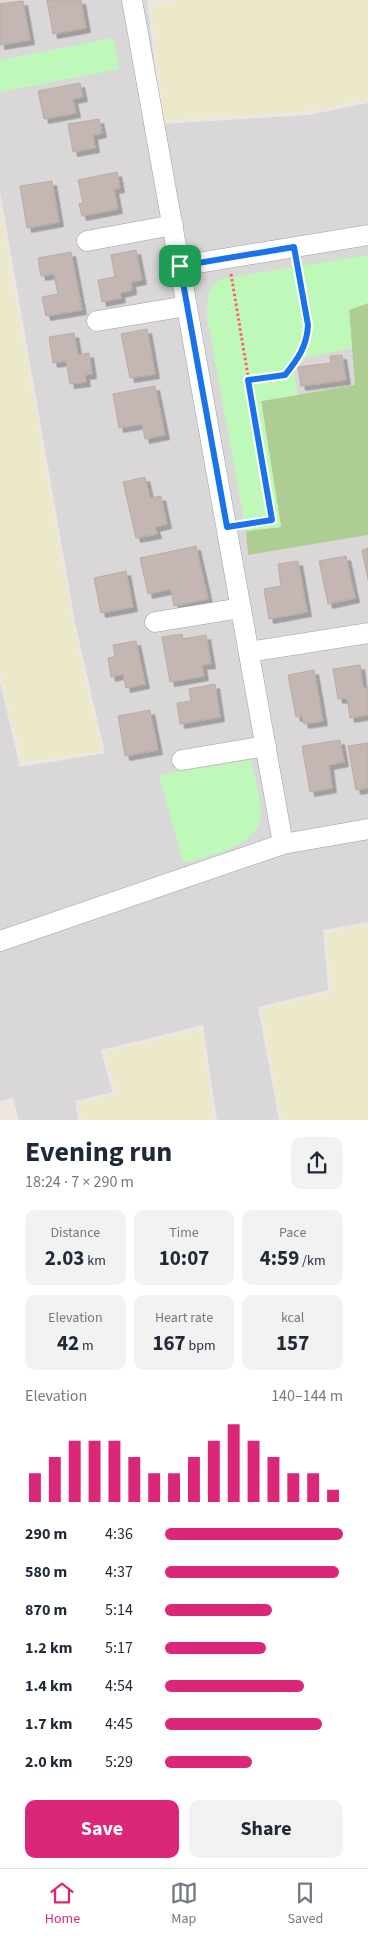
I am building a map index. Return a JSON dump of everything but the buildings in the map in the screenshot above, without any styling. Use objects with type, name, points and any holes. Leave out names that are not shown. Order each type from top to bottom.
[{"type":"street","points":[[132,0],[284,844]]},
{"type":"street","points":[[87,241],[173,225]]},
{"type":"street","points":[[180,266],[368,235]]},
{"type":"street","points":[[97,321],[187,306]]},
{"type":"street","points":[[154,622],[241,608]]},
{"type":"street","points":[[249,652],[368,633]]},
{"type":"street","points":[[182,760],[266,746]]},
{"type":"street","points":[[0,941],[284,844],[368,829]]},
{"type":"path","points":[[248,380],[285,375],[296,362],[308,336],[308,325],[294,247]]},
{"type":"path","points":[[227,527],[272,520],[228,258]]},
{"type":"shaded area","points":[[0,0],[152,0],[147,1],[162,124],[309,115],[368,103],[368,922],[323,930],[328,990],[258,1007],[279,1120],[217,1120],[203,1025],[101,1050],[112,1092],[75,1101],[78,1120],[19,1120],[13,1098],[0,1101],[0,683],[20,767],[105,753],[76,627],[0,191]]},
{"type":"shaded area","points":[[185,0],[368,0],[368,99],[308,111],[165,120],[151,4]]},
{"type":"shaded area","points":[[0,212],[73,628],[101,750],[23,763],[0,668]]},
{"type":"shaded area","points":[[368,925],[368,1120],[282,1120],[262,1009],[332,993],[327,933]]},
{"type":"shaded area","points":[[201,1030],[213,1120],[82,1120],[79,1104],[117,1094],[105,1052]]},
{"type":"green space","points":[[113,38],[119,69],[0,92],[0,60]]},
{"type":"green space","points":[[368,255],[368,303],[349,310],[352,348],[303,358],[294,370],[298,395],[261,401],[281,527],[246,531],[207,316],[208,295],[212,287],[221,279]]},
{"type":"green space","points":[[368,303],[368,535],[248,555],[246,531],[281,527],[261,401],[355,385],[349,310]]},
{"type":"green space","points":[[251,760],[261,808],[258,826],[252,835],[231,848],[183,863],[159,775]]},
{"type":"route","points":[[294,247],[308,325],[308,336],[296,362],[285,375],[248,380],[272,520],[227,527],[180,266],[294,247]]}]
